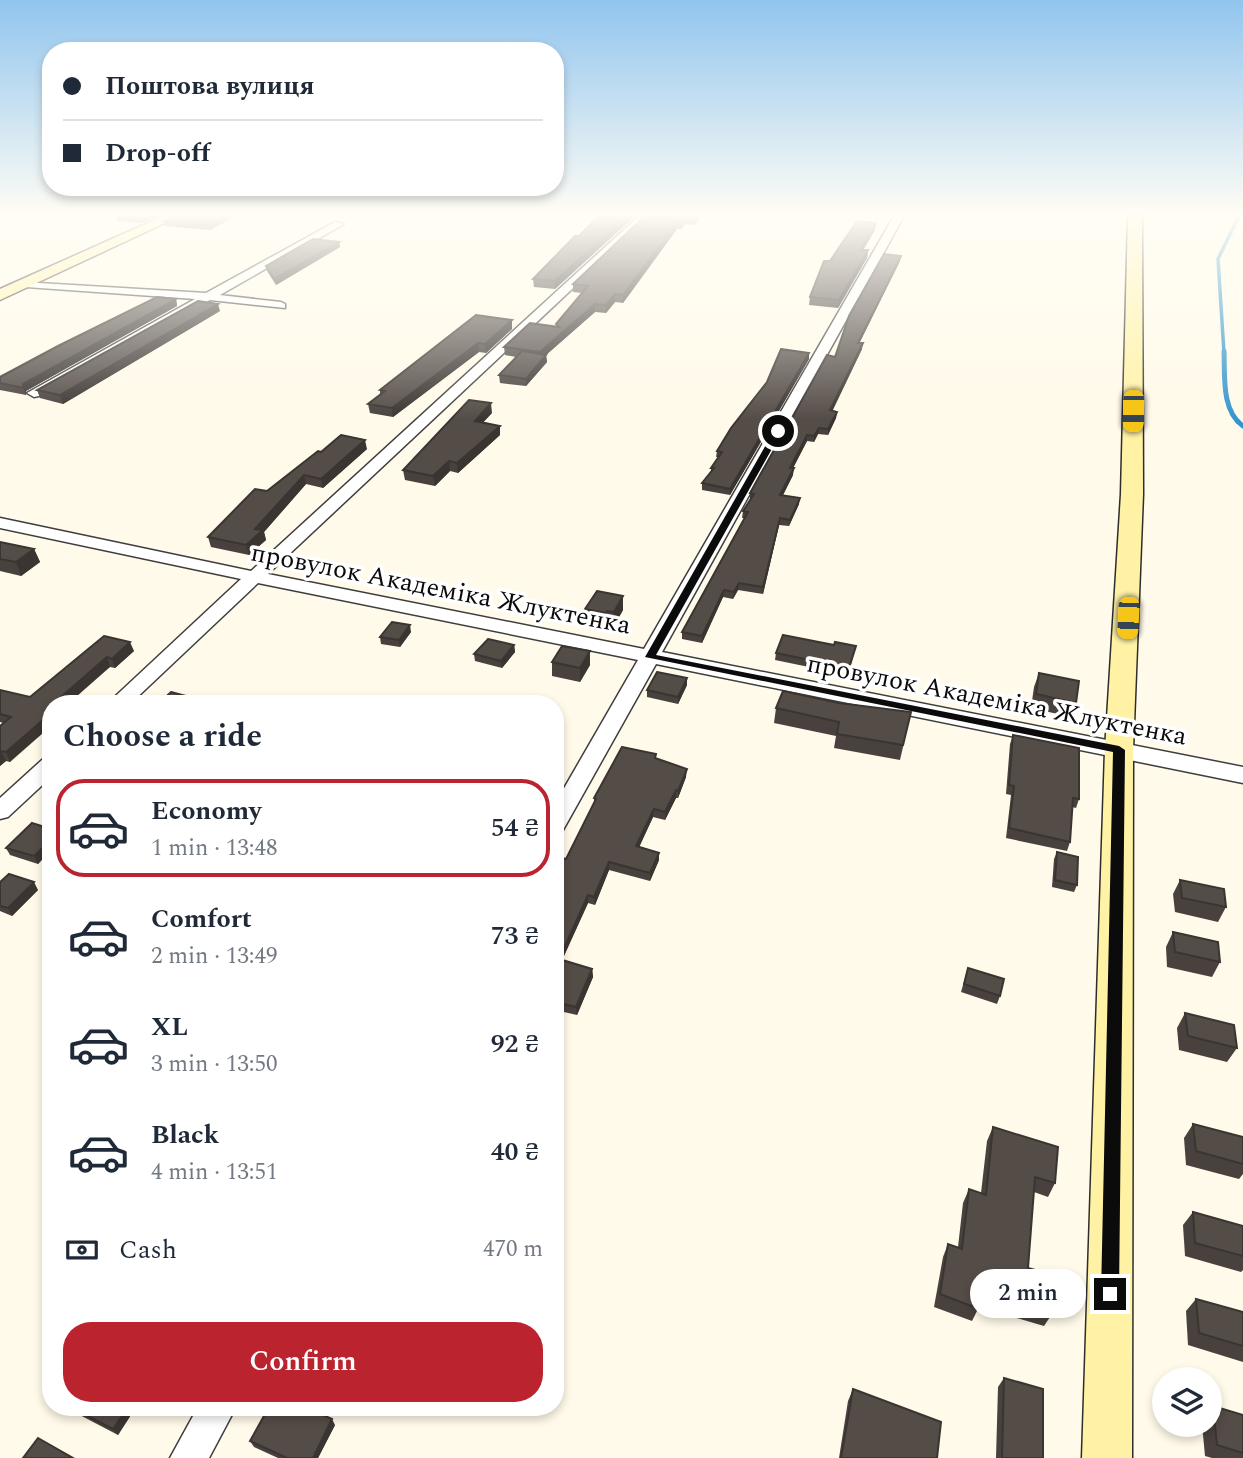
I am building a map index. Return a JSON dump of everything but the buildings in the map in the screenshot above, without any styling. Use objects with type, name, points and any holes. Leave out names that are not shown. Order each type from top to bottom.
[{"type":"street","points":[[0,295],[26,284]]},
{"type":"street","points":[[27,284],[205,296],[281,306]]},
{"type":"street","points":[[34,393],[227,284]]},
{"type":"street","points":[[127,695],[572,284]]},
{"type":"street","points":[[564,808],[861,284]]},
{"type":"street","points":[[1107,1458],[1119,750],[1132,494],[1134,284]]},
{"type":"street","name":"провулок Академіка Жлуктенка","points":[[0,523],[255,578],[1243,775]]},
{"type":"street","points":[[0,811],[42,772]]},
{"type":"street","points":[[188,1458],[213,1416]]},
{"type":"waterway","points":[[1220,284],[1224,353]]},
{"type":"waterway","points":[[1224,351],[1228,402],[1231,411],[1243,426]]},
{"type":"route","points":[[778,431],[650,657],[1119,750],[1110,1294]]}]
